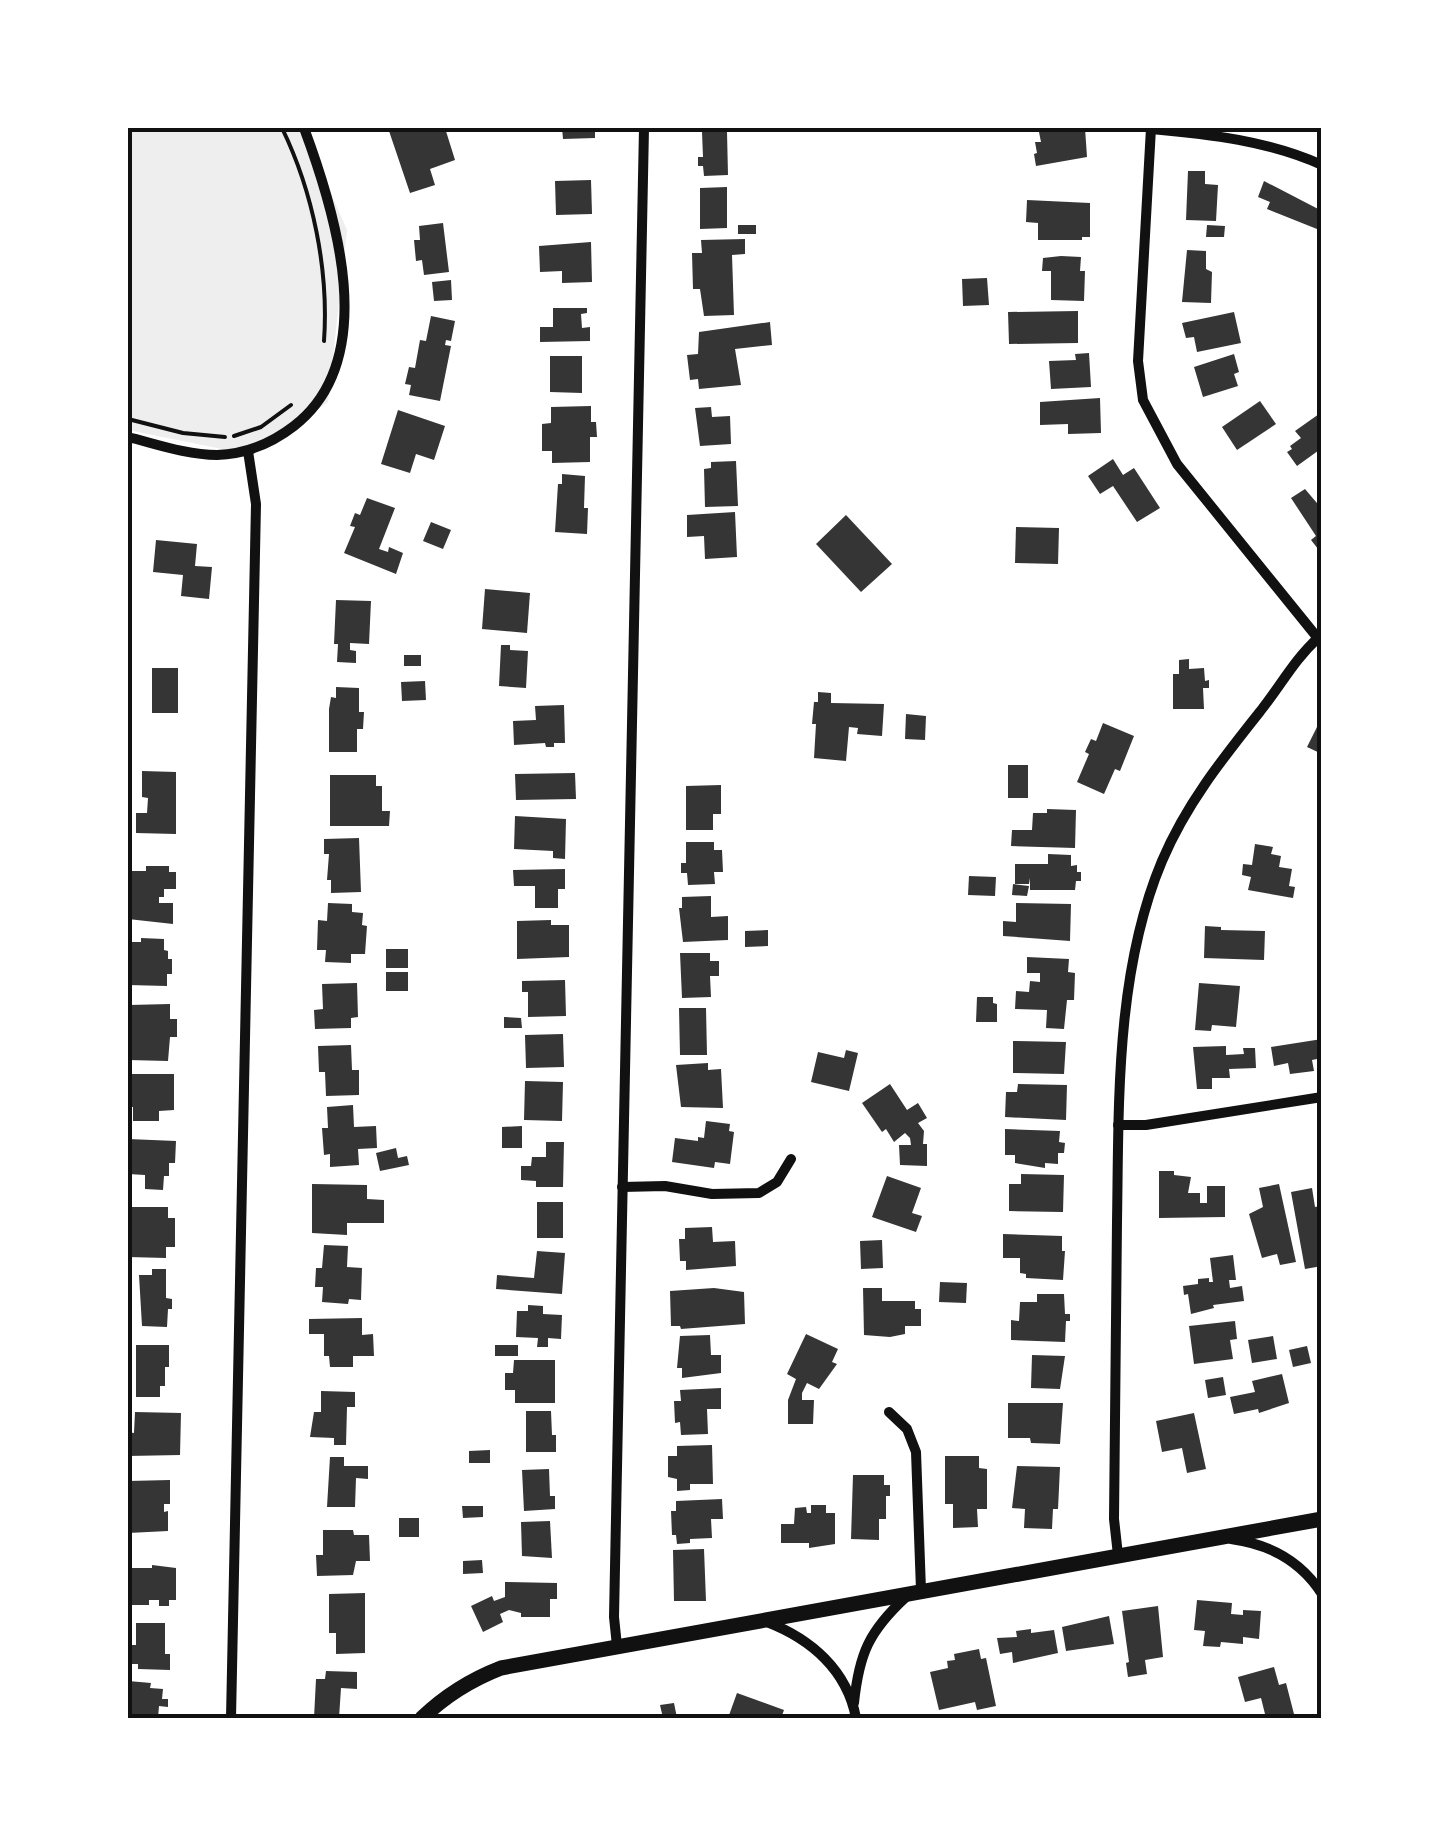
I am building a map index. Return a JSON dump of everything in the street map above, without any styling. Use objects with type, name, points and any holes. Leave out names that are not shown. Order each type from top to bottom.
[{"type":"main road","points":[[422,1718],[444,1697],[474,1678],[502,1668],[1322,1519]]},
{"type":"street","points":[[128,436],[191,453],[218,455],[248,450],[279,438],[306,417],[329,386],[341,355],[345,326],[341,264],[332,211],[304,128]]},
{"type":"street","points":[[617,1646],[614,1618],[644,128]]},
{"type":"street","points":[[1118,1555],[1114,1519],[1118,1125],[1122,1048],[1145,912],[1161,863],[1206,778],[1266,704],[1298,656],[1320,640],[1178,464],[1144,400],[1138,361],[1151,128],[1201,133],[1290,151],[1322,165]]},
{"type":"street","points":[[231,1718],[256,504],[248,450]]},
{"type":"street","points":[[1118,1125],[1146,1125],[1322,1097]]},
{"type":"street","points":[[622,1187],[665,1186],[712,1194],[759,1192],[777,1182],[791,1159]]},
{"type":"street","points":[[856,1718],[858,1664],[888,1613],[916,1591],[916,1452],[907,1429],[889,1412]]},
{"type":"street","points":[[1220,1538],[1261,1544],[1288,1558],[1313,1580],[1322,1594]]},
{"type":"street","points":[[761,1620],[794,1632],[816,1649],[835,1668],[854,1704]]},
{"type":"path","points":[[282,128],[302,176],[319,241],[326,310],[324,348]]},
{"type":"path","points":[[128,418],[183,433],[229,438],[262,427],[292,405]]},
{"type":"shaded area","points":[[128,128],[302,128],[347,230],[328,402],[252,455],[128,430]]},
{"type":"building","points":[[388,128],[445,128],[455,160],[430,169],[435,185],[410,193]]},
{"type":"building","points":[[562,128],[595,128],[595,138],[563,139]]},
{"type":"building","points":[[1085,128],[1087,157],[1036,166],[1035,142],[1041,142],[1039,132]]},
{"type":"building","points":[[702,132],[727,132],[728,175],[704,176],[703,166],[698,166],[698,157],[703,157]]},
{"type":"building","points":[[1188,171],[1205,171],[1205,184],[1218,185],[1216,221],[1186,220]]},
{"type":"building","points":[[591,180],[592,214],[556,215],[555,181]]},
{"type":"building","points":[[1264,181],[1322,211],[1322,231],[1267,209],[1270,202],[1258,197]]},
{"type":"building","points":[[727,187],[727,228],[700,229],[700,188]]},
{"type":"building","points":[[1027,200],[1090,203],[1090,237],[1038,240],[1038,223],[1026,222]]},
{"type":"building","points":[[443,223],[449,272],[424,275],[422,260],[416,261],[414,240],[420,240],[419,226]]},
{"type":"building","points":[[738,225],[756,225],[756,234],[738,234]]},
{"type":"building","points":[[1207,225],[1225,226],[1224,237],[1206,237]]},
{"type":"building","points":[[745,239],[745,254],[732,255],[734,315],[704,316],[700,289],[693,289],[692,253],[702,253],[701,240]]},
{"type":"building","points":[[591,242],[592,282],[562,283],[562,271],[540,272],[539,246]]},
{"type":"building","points":[[1187,250],[1206,251],[1206,269],[1212,272],[1211,303],[1182,302]]},
{"type":"building","points":[[1081,257],[1080,271],[1085,271],[1084,301],[1051,300],[1051,271],[1042,271],[1043,258]]},
{"type":"building","points":[[987,278],[989,305],[963,306],[962,279]]},
{"type":"building","points":[[451,280],[452,300],[434,301],[432,282]]},
{"type":"building","points":[[553,308],[587,308],[587,313],[581,314],[582,328],[590,327],[590,341],[540,342],[540,327],[553,327]]},
{"type":"building","points":[[1078,311],[1078,343],[1009,344],[1008,312]]},
{"type":"building","points":[[1234,312],[1241,343],[1197,352],[1194,337],[1186,338],[1182,323]]},
{"type":"building","points":[[431,316],[455,321],[451,341],[446,340],[445,345],[451,346],[440,401],[409,395],[411,385],[405,384],[409,367],[415,368],[420,340],[426,341]]},
{"type":"building","points":[[770,322],[772,345],[735,349],[741,385],[699,389],[698,379],[690,380],[687,355],[698,354],[699,332]]},
{"type":"building","points":[[1089,353],[1091,387],[1051,389],[1049,361],[1076,360],[1075,354]]},
{"type":"building","points":[[1234,354],[1238,386],[1203,397],[1194,367]]},
{"type":"building","points":[[550,356],[582,356],[582,393],[550,392]]},
{"type":"building","points":[[1100,398],[1101,433],[1068,434],[1068,424],[1040,425],[1040,402]]},
{"type":"building","points":[[1260,401],[1276,424],[1237,450],[1222,427]]},
{"type":"building","points":[[591,406],[591,422],[596,422],[597,437],[590,437],[590,462],[552,463],[552,451],[542,451],[542,424],[551,423],[551,407]]},
{"type":"building","points":[[711,407],[712,417],[730,416],[731,444],[700,446],[695,408]]},
{"type":"building","points":[[398,410],[445,426],[434,460],[416,454],[410,473],[381,464]]},
{"type":"building","points":[[1319,414],[1322,448],[1297,466],[1287,452],[1301,438],[1295,431]]},
{"type":"building","points":[[1113,459],[1123,475],[1134,468],[1160,508],[1137,522],[1113,486],[1100,494],[1088,476]]},
{"type":"building","points":[[736,461],[738,506],[705,507],[704,469],[711,468],[711,462]]},
{"type":"building","points":[[562,474],[585,476],[587,534],[555,532]]},
{"type":"building","points":[[1305,489],[1322,509],[1322,554],[1311,540],[1316,536],[1291,498]]},
{"type":"building","points":[[367,498],[395,508],[379,549],[388,552],[389,547],[403,553],[396,574],[344,553],[355,527],[350,526],[355,513],[360,515]]},
{"type":"building","points":[[735,512],[737,557],[705,559],[704,536],[687,537],[687,515]]},
{"type":"building","points":[[846,515],[892,564],[861,592],[816,544]]},
{"type":"building","points":[[431,522],[451,530],[443,549],[423,541]]},
{"type":"building","points":[[1016,527],[1059,528],[1058,564],[1015,563]]},
{"type":"building","points":[[156,540],[197,544],[195,566],[212,567],[209,599],[181,596],[183,575],[153,572]]},
{"type":"building","points":[[485,589],[530,593],[527,633],[482,629]]},
{"type":"building","points":[[336,600],[371,601],[369,644],[350,643],[350,650],[356,651],[356,663],[337,662]]},
{"type":"building","points":[[501,645],[528,651],[526,688],[499,686]]},
{"type":"building","points":[[404,655],[421,655],[421,666],[404,666]]},
{"type":"building","points":[[1189,659],[1189,669],[1204,668],[1205,681],[1209,680],[1209,688],[1203,688],[1204,709],[1173,709],[1173,674],[1179,674],[1179,660]]},
{"type":"building","points":[[152,668],[178,668],[178,713],[152,713]]},
{"type":"building","points":[[425,681],[426,700],[402,701],[401,682]]},
{"type":"building","points":[[336,687],[359,688],[359,712],[364,712],[363,729],[357,729],[357,752],[329,752],[329,709],[331,697],[336,698]]},
{"type":"building","points":[[818,692],[831,693],[831,703],[884,704],[882,736],[857,734],[858,728],[849,727],[846,761],[814,758],[816,724],[812,724]]},
{"type":"building","points":[[564,705],[565,743],[554,743],[554,747],[546,747],[545,743],[514,745],[513,721],[536,720],[535,706]]},
{"type":"building","points":[[906,714],[926,716],[925,740],[905,739]]},
{"type":"building","points":[[1103,723],[1134,736],[1120,771],[1115,769],[1104,794],[1077,782],[1089,754],[1085,752],[1091,739],[1096,741]]},
{"type":"building","points":[[1318,725],[1322,727],[1322,754],[1307,747]]},
{"type":"building","points":[[1008,765],[1028,765],[1028,798],[1008,798]]},
{"type":"building","points":[[142,771],[176,772],[176,834],[136,833],[136,813],[147,813],[148,798],[142,797]]},
{"type":"building","points":[[575,773],[576,799],[516,800],[515,774]]},
{"type":"building","points":[[330,775],[376,775],[376,786],[382,786],[382,811],[390,811],[389,826],[330,826]]},
{"type":"building","points":[[721,785],[721,814],[713,814],[713,830],[686,830],[686,786]]},
{"type":"building","points":[[1047,809],[1076,810],[1075,848],[1011,846],[1012,830],[1032,830],[1033,813],[1047,813]]},
{"type":"building","points":[[515,816],[566,819],[565,859],[553,858],[553,851],[514,849]]},
{"type":"building","points":[[359,838],[361,892],[331,893],[331,880],[327,880],[329,854],[324,854],[324,839]]},
{"type":"building","points":[[686,842],[714,842],[714,850],[722,850],[723,872],[714,872],[715,884],[688,885],[687,873],[681,873],[681,863],[686,863]]},
{"type":"building","points":[[1255,844],[1273,847],[1271,854],[1281,856],[1279,867],[1292,869],[1289,886],[1295,887],[1293,898],[1248,890],[1251,877],[1242,875],[1243,864],[1252,865]]},
{"type":"building","points":[[1048,854],[1071,855],[1071,866],[1077,865],[1077,872],[1081,872],[1075,890],[1030,890],[1030,878],[1029,884],[1015,884],[1015,864],[1048,864]]},
{"type":"building","points":[[146,866],[169,866],[169,872],[176,872],[176,889],[164,889],[164,897],[159,897],[159,903],[173,903],[173,924],[128,919],[128,871],[146,871]]},
{"type":"building","points":[[565,869],[565,889],[558,889],[558,908],[535,908],[535,886],[514,886],[513,870]]},
{"type":"building","points":[[969,876],[996,877],[995,896],[968,895]]},
{"type":"building","points":[[1013,884],[1029,886],[1027,896],[1012,895]]},
{"type":"building","points":[[711,896],[711,917],[728,916],[728,940],[683,942],[679,908],[682,897]]},
{"type":"building","points":[[328,903],[352,904],[352,912],[363,913],[362,925],[367,926],[365,954],[351,954],[351,963],[325,962],[326,950],[317,950],[318,920],[327,921]]},
{"type":"building","points":[[1016,903],[1071,904],[1070,941],[1003,936],[1003,921],[1016,922]]},
{"type":"building","points":[[551,920],[551,925],[569,925],[569,957],[517,959],[517,921]]},
{"type":"building","points":[[1205,926],[1265,931],[1264,960],[1204,958]]},
{"type":"building","points":[[768,930],[768,946],[745,947],[745,931]]},
{"type":"building","points":[[141,938],[164,939],[164,950],[172,959],[167,986],[128,985],[131,942],[141,942]]},
{"type":"building","points":[[386,949],[408,949],[408,968],[386,968]]},
{"type":"building","points":[[680,953],[710,953],[710,961],[719,961],[719,976],[710,976],[711,997],[682,998]]},
{"type":"building","points":[[1027,957],[1069,959],[1068,972],[1075,973],[1074,1000],[1067,1000],[1064,1029],[1046,1028],[1047,1010],[1015,1009],[1016,991],[1029,992],[1030,981],[1040,982],[1040,973],[1027,973]]},
{"type":"building","points":[[386,972],[408,972],[408,991],[386,991]]},
{"type":"building","points":[[565,980],[566,1016],[528,1017],[528,992],[522,992],[522,981]]},
{"type":"building","points":[[357,983],[358,1017],[351,1018],[351,1028],[315,1029],[314,1010],[323,1009],[322,984]]},
{"type":"building","points":[[1199,983],[1240,986],[1236,1027],[1212,1025],[1211,1031],[1195,1030]]},
{"type":"building","points":[[977,997],[993,997],[997,1022],[976,1022]]},
{"type":"building","points":[[170,1004],[170,1019],[177,1019],[177,1037],[170,1037],[168,1061],[128,1060],[129,1005]]},
{"type":"building","points":[[679,1008],[706,1008],[707,1055],[680,1055]]},
{"type":"building","points":[[504,1017],[521,1018],[522,1028],[504,1028]]},
{"type":"building","points":[[563,1034],[564,1067],[526,1068],[525,1035]]},
{"type":"building","points":[[1322,1039],[1322,1058],[1312,1060],[1314,1071],[1290,1074],[1288,1063],[1274,1066],[1271,1047]]},
{"type":"building","points":[[1013,1041],[1066,1042],[1064,1074],[1013,1073]]},
{"type":"building","points":[[351,1045],[352,1070],[359,1070],[359,1095],[326,1096],[325,1072],[319,1072],[318,1046]]},
{"type":"building","points":[[1226,1046],[1226,1055],[1244,1054],[1243,1048],[1255,1048],[1256,1068],[1229,1069],[1230,1078],[1212,1078],[1212,1089],[1197,1089],[1193,1047]]},
{"type":"building","points":[[846,1050],[858,1053],[849,1091],[811,1082],[818,1052],[844,1058]]},
{"type":"building","points":[[708,1063],[708,1070],[721,1069],[723,1108],[681,1107],[676,1065]]},
{"type":"building","points":[[128,1074],[174,1074],[174,1110],[159,1111],[159,1121],[133,1121]]},
{"type":"building","points":[[525,1081],[563,1082],[562,1121],[524,1120]]},
{"type":"building","points":[[890,1084],[907,1110],[918,1103],[927,1118],[918,1123],[924,1131],[923,1144],[927,1144],[927,1166],[900,1165],[899,1145],[911,1145],[910,1138],[905,1133],[894,1142],[862,1103]]},
{"type":"building","points":[[1018,1084],[1067,1085],[1066,1120],[1005,1117],[1006,1092],[1017,1092]]},
{"type":"building","points":[[353,1105],[354,1127],[376,1126],[377,1148],[358,1149],[359,1165],[330,1167],[330,1154],[324,1155],[322,1128],[328,1128],[327,1107]]},
{"type":"building","points":[[706,1121],[730,1124],[729,1131],[734,1132],[730,1164],[715,1162],[714,1168],[672,1162],[675,1138],[704,1138]]},
{"type":"building","points":[[522,1126],[522,1148],[502,1148],[502,1127]]},
{"type":"building","points":[[1005,1129],[1060,1131],[1064,1153],[1058,1153],[1058,1164],[1045,1163],[1045,1168],[1015,1163],[1015,1155],[1005,1155]]},
{"type":"building","points":[[128,1139],[176,1141],[175,1163],[169,1163],[163,1190],[145,1189],[145,1175],[128,1174]]},
{"type":"building","points":[[546,1142],[564,1142],[563,1187],[536,1187],[536,1181],[521,1180],[521,1166],[531,1166],[532,1157],[546,1157]]},
{"type":"building","points":[[396,1148],[398,1158],[407,1156],[409,1165],[380,1171],[376,1153]]},
{"type":"building","points":[[1159,1171],[1191,1177],[1188,1193],[1200,1193],[1200,1203],[1207,1203],[1207,1186],[1225,1186],[1225,1217],[1159,1218]]},
{"type":"building","points":[[1021,1174],[1064,1175],[1063,1212],[1009,1211],[1009,1184],[1021,1184]]},
{"type":"building","points":[[887,1176],[921,1188],[912,1213],[922,1216],[916,1232],[872,1217]]},
{"type":"building","points":[[312,1184],[367,1185],[367,1199],[384,1200],[384,1223],[347,1223],[347,1235],[312,1233]]},
{"type":"building","points":[[1279,1184],[1296,1262],[1280,1265],[1277,1254],[1262,1258],[1249,1214],[1263,1207],[1259,1188]]},
{"type":"building","points":[[1312,1188],[1315,1207],[1320,1206],[1322,1213],[1322,1266],[1305,1269],[1291,1192]]},
{"type":"building","points":[[537,1202],[563,1202],[563,1238],[537,1238]]},
{"type":"building","points":[[128,1207],[168,1207],[168,1218],[175,1218],[175,1247],[166,1247],[166,1258],[128,1257]]},
{"type":"building","points":[[712,1227],[713,1242],[735,1241],[736,1266],[686,1270],[686,1261],[680,1261],[679,1239],[685,1239],[685,1228]]},
{"type":"building","points":[[1003,1234],[1062,1236],[1063,1280],[1026,1278],[1026,1274],[1020,1273],[1020,1258],[1003,1258]]},
{"type":"building","points":[[882,1240],[883,1268],[861,1269],[860,1241]]},
{"type":"building","points":[[324,1245],[348,1246],[347,1267],[362,1268],[361,1300],[349,1299],[348,1304],[322,1302],[323,1287],[315,1287],[316,1268],[322,1268]]},
{"type":"building","points":[[537,1251],[565,1253],[562,1294],[496,1289],[497,1275],[534,1278]]},
{"type":"building","points":[[1233,1255],[1236,1280],[1229,1280],[1230,1288],[1242,1286],[1244,1301],[1213,1305],[1214,1308],[1191,1314],[1183,1286],[1198,1284],[1198,1279],[1209,1278],[1213,1282],[1210,1258]]},
{"type":"building","points":[[152,1269],[166,1269],[166,1298],[172,1299],[167,1327],[142,1326],[139,1275],[152,1275]]},
{"type":"building","points":[[940,1282],[967,1283],[966,1303],[939,1302]]},
{"type":"building","points":[[714,1288],[744,1292],[745,1324],[681,1329],[671,1326],[670,1291]]},
{"type":"building","points":[[863,1288],[882,1288],[882,1301],[915,1301],[915,1309],[921,1309],[921,1326],[905,1326],[905,1334],[890,1337],[864,1335]]},
{"type":"building","points":[[1037,1294],[1064,1294],[1065,1314],[1070,1314],[1065,1342],[1011,1340],[1011,1320],[1019,1321],[1020,1302],[1037,1302]]},
{"type":"building","points":[[528,1305],[543,1306],[543,1314],[562,1315],[561,1339],[548,1338],[548,1347],[537,1347],[538,1338],[516,1337],[517,1311],[528,1311]]},
{"type":"building","points":[[362,1318],[362,1335],[373,1334],[374,1356],[353,1356],[353,1367],[330,1367],[329,1356],[324,1356],[324,1334],[309,1334],[309,1319]]},
{"type":"building","points":[[1235,1321],[1237,1339],[1230,1340],[1233,1359],[1194,1364],[1189,1326]]},
{"type":"building","points":[[806,1334],[838,1349],[832,1362],[837,1364],[819,1389],[807,1383],[802,1393],[802,1400],[814,1400],[813,1424],[788,1424],[788,1400],[796,1379],[787,1374]]},
{"type":"building","points":[[710,1335],[711,1355],[721,1355],[721,1373],[682,1378],[682,1368],[677,1368],[680,1336]]},
{"type":"building","points":[[1273,1336],[1277,1359],[1252,1363],[1248,1340]]},
{"type":"building","points":[[136,1345],[169,1345],[169,1367],[165,1367],[165,1386],[160,1386],[160,1397],[136,1397]]},
{"type":"building","points":[[495,1345],[518,1345],[518,1356],[495,1356]]},
{"type":"building","points":[[1307,1346],[1311,1363],[1293,1367],[1289,1350]]},
{"type":"building","points":[[1032,1355],[1065,1356],[1060,1389],[1031,1388]]},
{"type":"building","points":[[514,1360],[555,1360],[555,1403],[515,1403],[515,1390],[505,1390],[505,1373],[513,1373]]},
{"type":"building","points":[[1282,1374],[1289,1403],[1259,1413],[1258,1409],[1234,1414],[1230,1397],[1255,1392],[1252,1381]]},
{"type":"building","points":[[1223,1377],[1226,1395],[1208,1398],[1205,1380]]},
{"type":"building","points":[[721,1388],[721,1409],[707,1409],[708,1434],[681,1435],[680,1422],[675,1423],[674,1401],[681,1401],[680,1390]]},
{"type":"building","points":[[321,1391],[355,1392],[355,1407],[347,1407],[346,1445],[334,1445],[334,1438],[310,1437],[314,1412],[321,1412]]},
{"type":"building","points":[[1008,1403],[1063,1403],[1060,1444],[1008,1438]]},
{"type":"building","points":[[526,1411],[551,1411],[556,1452],[526,1452]]},
{"type":"building","points":[[135,1412],[181,1413],[180,1455],[128,1456],[128,1432],[134,1433]]},
{"type":"building","points":[[1194,1413],[1206,1469],[1187,1473],[1182,1448],[1162,1452],[1156,1421]]},
{"type":"building","points":[[712,1445],[713,1484],[690,1484],[690,1490],[677,1491],[677,1479],[668,1477],[668,1456],[677,1456],[677,1446]]},
{"type":"building","points":[[490,1450],[490,1463],[469,1463],[469,1451]]},
{"type":"building","points":[[945,1456],[979,1456],[979,1468],[987,1469],[987,1509],[977,1509],[978,1527],[953,1528],[953,1504],[945,1504]]},
{"type":"building","points":[[330,1457],[344,1457],[344,1466],[368,1466],[368,1479],[356,1478],[355,1507],[327,1507]]},
{"type":"building","points":[[1017,1466],[1060,1467],[1058,1509],[1053,1509],[1052,1529],[1024,1528],[1025,1509],[1012,1508]]},
{"type":"building","points":[[549,1469],[550,1496],[555,1496],[555,1509],[524,1511],[522,1470]]},
{"type":"building","points":[[853,1475],[884,1475],[884,1485],[890,1485],[886,1519],[879,1519],[879,1540],[851,1539]]},
{"type":"building","points":[[170,1480],[170,1504],[164,1504],[168,1531],[128,1533],[128,1481]]},
{"type":"building","points":[[722,1499],[723,1519],[711,1519],[712,1538],[677,1544],[676,1535],[672,1535],[671,1511],[676,1511],[676,1501]]},
{"type":"building","points":[[811,1505],[826,1505],[826,1513],[835,1513],[835,1544],[809,1548],[809,1543],[781,1543],[781,1524],[794,1524],[795,1508],[806,1507],[807,1513],[811,1513]]},
{"type":"building","points":[[462,1506],[483,1506],[483,1517],[463,1518]]},
{"type":"building","points":[[399,1518],[419,1518],[419,1537],[399,1537]]},
{"type":"building","points":[[550,1521],[552,1558],[522,1556],[521,1522]]},
{"type":"building","points":[[323,1530],[353,1530],[354,1535],[369,1535],[370,1561],[356,1561],[353,1575],[317,1576],[316,1555],[323,1555]]},
{"type":"building","points":[[704,1549],[706,1601],[674,1601],[673,1550]]},
{"type":"building","points":[[482,1560],[483,1573],[463,1574],[463,1561]]},
{"type":"building","points":[[128,1568],[176,1568],[176,1600],[169,1600],[169,1606],[159,1606],[159,1600],[149,1600],[149,1605],[128,1605]]},
{"type":"building","points":[[505,1582],[557,1583],[557,1599],[550,1599],[550,1617],[521,1617],[521,1613],[509,1610],[500,1614],[503,1622],[483,1632],[471,1606],[492,1596],[494,1601],[505,1597]]},
{"type":"building","points":[[365,1593],[365,1653],[336,1654],[336,1633],[329,1633],[329,1594]]},
{"type":"building","points":[[1197,1600],[1232,1603],[1231,1614],[1261,1611],[1259,1639],[1243,1637],[1243,1644],[1221,1642],[1220,1647],[1203,1646],[1205,1631],[1194,1630]]},
{"type":"building","points":[[1158,1606],[1163,1657],[1145,1660],[1147,1674],[1128,1677],[1122,1611]]},
{"type":"building","points":[[1109,1616],[1114,1644],[1066,1651],[1062,1627]]},
{"type":"building","points":[[136,1623],[165,1623],[165,1654],[170,1654],[170,1670],[138,1669],[138,1664],[128,1664],[128,1645],[136,1645]]},
{"type":"building","points":[[1031,1629],[1031,1633],[1054,1630],[1058,1653],[1013,1663],[1012,1652],[1000,1654],[997,1638],[1017,1637],[1016,1631]]},
{"type":"building","points":[[979,1649],[981,1659],[986,1658],[996,1706],[977,1710],[975,1702],[939,1710],[930,1672],[948,1668],[947,1661],[955,1660],[954,1654]]},
{"type":"building","points":[[1274,1667],[1279,1685],[1286,1683],[1294,1714],[1266,1718],[1261,1698],[1245,1702],[1238,1677]]},
{"type":"building","points":[[326,1671],[357,1672],[357,1689],[341,1688],[339,1718],[314,1718],[316,1679],[325,1679]]},
{"type":"building","points":[[128,1681],[151,1683],[150,1688],[163,1689],[162,1699],[168,1699],[168,1707],[159,1706],[158,1718],[128,1718]]},
{"type":"building","points":[[737,1693],[784,1710],[781,1718],[728,1718]]},
{"type":"building","points":[[674,1703],[677,1718],[663,1718],[660,1705]]}]
